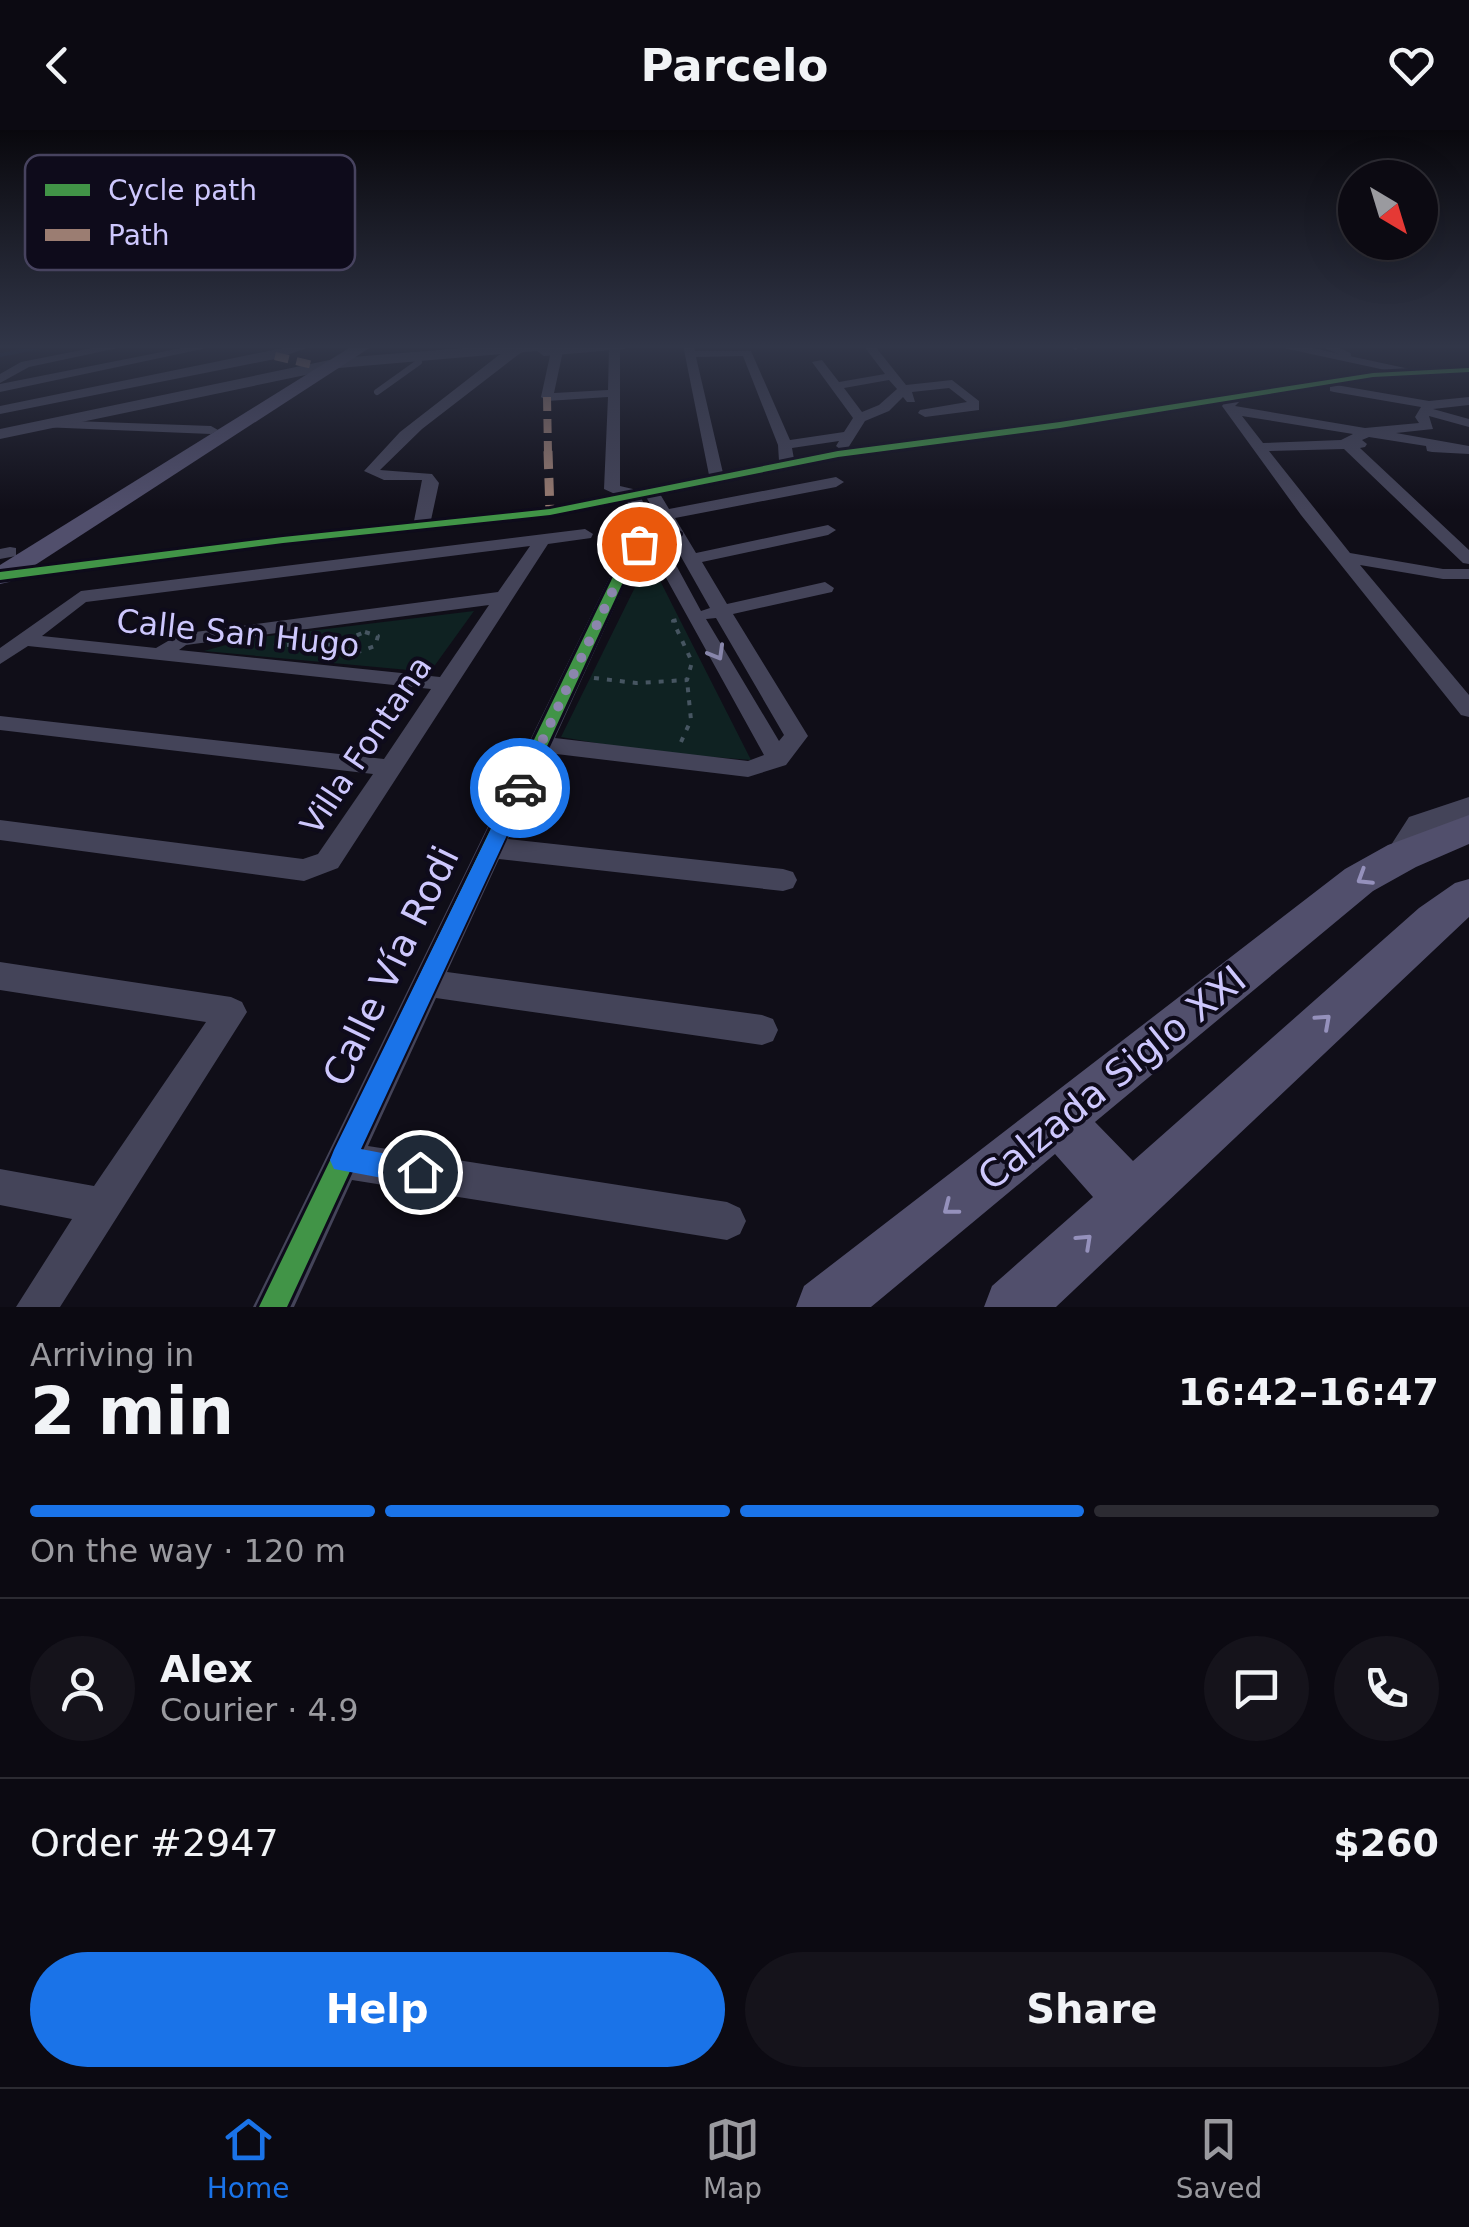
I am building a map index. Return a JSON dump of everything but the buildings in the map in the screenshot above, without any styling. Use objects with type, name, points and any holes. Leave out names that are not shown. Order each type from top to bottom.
[{"type":"main road","points":[[3,555],[260,400]]},
{"type":"main road","points":[[0,576],[266,400]]},
{"type":"main road","name":"Calzada Siglo XXI","points":[[825,1307],[1359,880],[1402,856],[1469,829]]},
{"type":"main road","points":[[1014,1307],[1434,920],[1469,895]]},
{"type":"main road","points":[[1060,1122],[1131,1198]]},
{"type":"street","points":[[0,410],[53,400]]},
{"type":"street","points":[[0,434],[149,400]]},
{"type":"street","points":[[421,526],[430,483],[427,477],[410,473],[381,476],[371,470],[391,443],[452,400]]},
{"type":"street","points":[[614,400],[612,488],[631,493],[778,758]]},
{"type":"street","points":[[701,400],[718,478]]},
{"type":"street","points":[[766,400],[784,445],[787,466]]},
{"type":"street","points":[[846,400],[860,418]]},
{"type":"street","points":[[838,454],[860,418],[892,400]]},
{"type":"street","points":[[914,400],[940,434]]},
{"type":"street","points":[[925,413],[957,412],[974,407],[971,400]]},
{"type":"street","points":[[0,576],[550,512],[940,434],[974,436],[1244,400]]},
{"type":"street","points":[[1387,400],[1469,424]]},
{"type":"street","points":[[1346,444],[1368,431],[1469,401]]},
{"type":"street","points":[[1235,402],[1469,450]]},
{"type":"street","points":[[1235,402],[1259,447],[1469,710]]},
{"type":"street","points":[[1428,414],[1448,447],[1469,462]]},
{"type":"street","points":[[46,424],[211,430]]},
{"type":"street","points":[[784,445],[848,435]]},
{"type":"street","points":[[1346,444],[1469,559]]},
{"type":"street","points":[[1259,447],[1448,447]]},
{"type":"street","points":[[651,535],[664,514],[836,482]]},
{"type":"street","points":[[650,490],[664,514]]},
{"type":"street","points":[[691,559],[828,530]]},
{"type":"street","points":[[0,658],[81,597],[585,534]]},
{"type":"street","points":[[541,744],[748,768],[764,767],[778,758],[796,736],[691,559],[651,535]]},
{"type":"street","name":"Calle Vía Rodi","points":[[273,1307],[541,744],[651,535]]},
{"type":"street","name":"Villa Fontana","points":[[0,830],[304,870],[328,861],[543,539]]},
{"type":"street","points":[[1344,557],[1443,574],[1469,574]]},
{"type":"street","points":[[696,616],[824,588]]},
{"type":"street","points":[[160,655],[180,640],[504,597]]},
{"type":"street","name":"Calle San Hugo","points":[[24,640],[447,684]]},
{"type":"street","points":[[0,723],[392,768]]},
{"type":"street","name":"Calzada Siglo XXI","points":[[1402,856],[1421,826],[1469,809]]},
{"type":"street","points":[[492,848],[783,880]]},
{"type":"street","points":[[0,976],[232,1012],[36,1307]]},
{"type":"street","points":[[427,983],[762,1030]]},
{"type":"street","points":[[343,1160],[728,1221]]},
{"type":"street","points":[[0,1187],[103,1206]]},
{"type":"path","points":[[665,759],[688,734],[692,707],[687,680],[692,662],[673,621],[696,616]]},
{"type":"path","points":[[260,647],[316,642],[358,652],[374,646],[378,639],[371,632],[360,633],[345,640],[342,646]]},
{"type":"path","points":[[588,677],[636,683],[687,680]]},
{"type":"green space","points":[[649,559],[751,760],[649,752],[561,737]]},
{"type":"green space","points":[[474,611],[430,672],[204,651],[251,638]]},
{"type":"marked path","points":[[547,400],[550,512]]},
{"type":"cycle path","points":[[0,576],[283,540],[550,512],[838,454],[1217,400]]},
{"type":"cycle path","points":[[273,1307],[632,550],[653,537],[674,534]]},
{"type":"way so far","points":[[520,788],[632,550],[639,544]]},
{"type":"route","points":[[420,1172],[343,1160],[520,788]]}]
